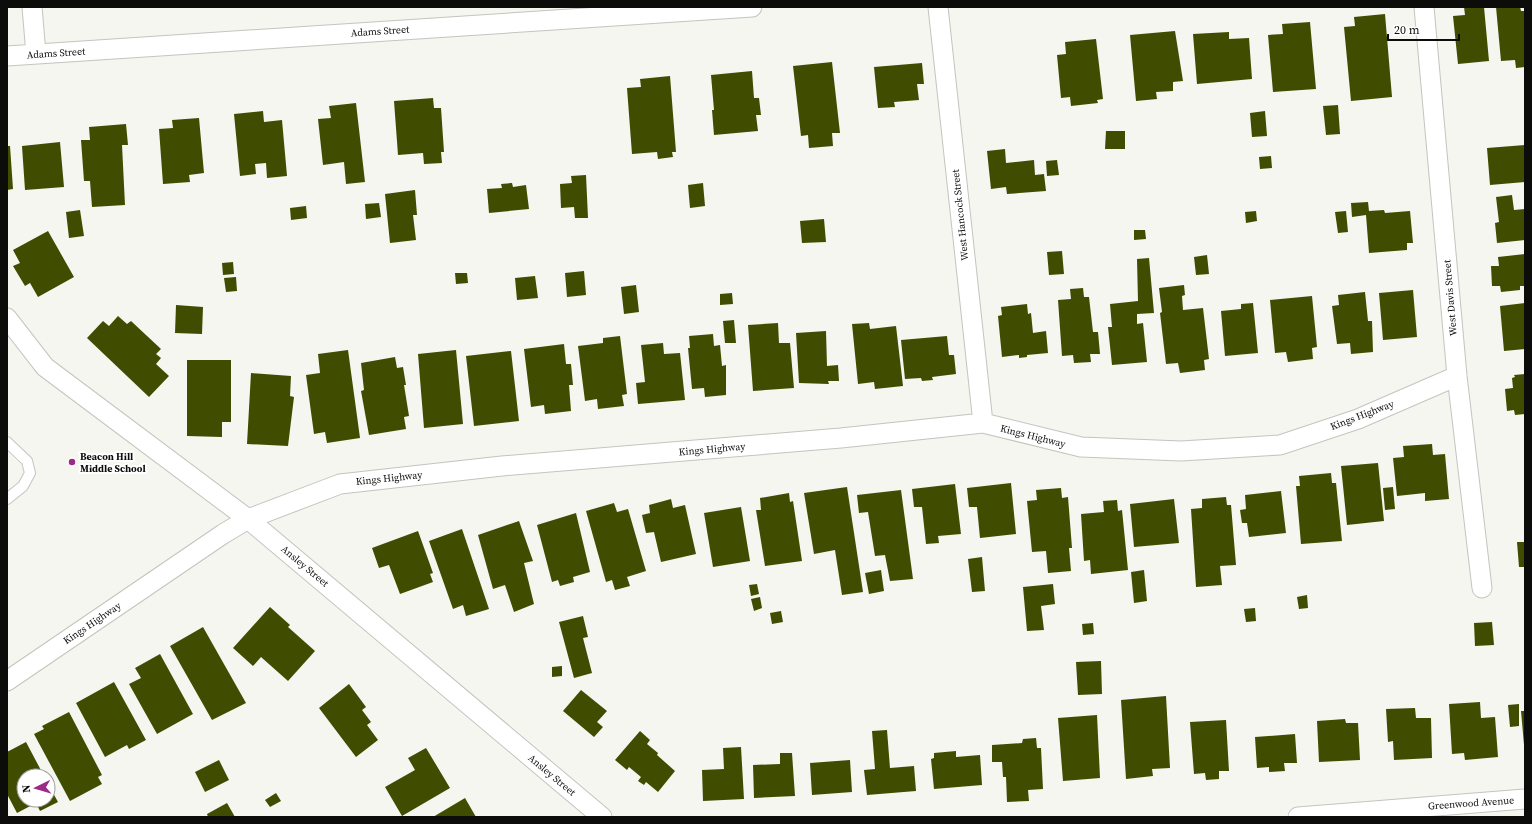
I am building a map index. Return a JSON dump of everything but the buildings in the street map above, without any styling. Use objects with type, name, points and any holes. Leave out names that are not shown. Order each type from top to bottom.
[{"type":"street","points":[[32,7],[36,54]]},
{"type":"street","name":"Adams Street","points":[[7,56],[752,7]]},
{"type":"street","name":"West Hancock Street","points":[[938,7],[983,423]]},
{"type":"street","name":"West Davis Street","points":[[1424,7],[1457,376],[1482,588]]},
{"type":"street","name":"Ansley Street","points":[[7,318],[45,367],[248,519],[602,817]]},
{"type":"street","name":"Kings Highway","points":[[7,682],[223,534],[248,519],[340,484],[502,466],[841,438],[983,423],[1081,447],[1181,452],[1280,445],[1358,419],[1457,376]]},
{"type":"street","name":"Greenwood Avenue","points":[[1298,817],[1525,799]]},
{"type":"lane","points":[[7,442],[27,461],[30,472],[23,486],[7,499]]},
{"type":"place","name":"Beacon Hill Middle School","points":[[72,462]]}]
